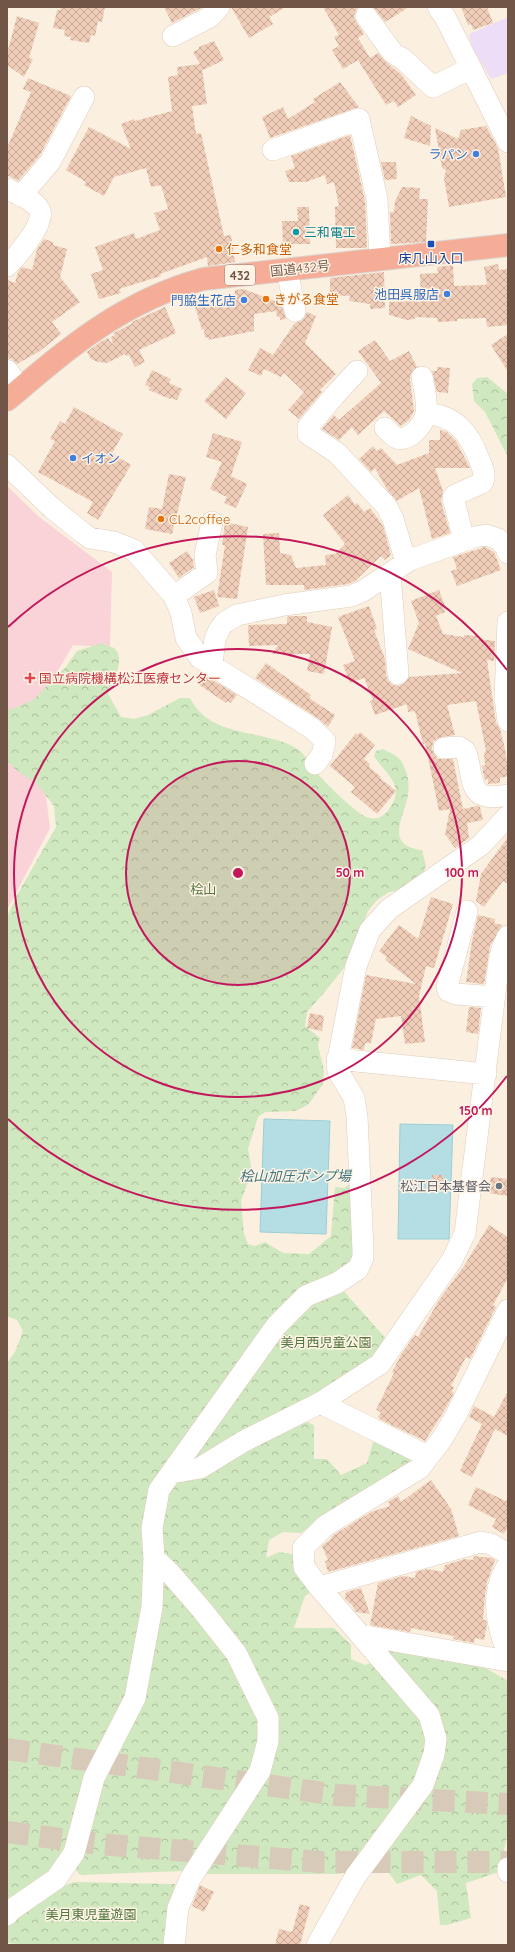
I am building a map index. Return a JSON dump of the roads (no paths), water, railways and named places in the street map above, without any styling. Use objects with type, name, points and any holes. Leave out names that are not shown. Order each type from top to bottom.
[{"type":"highway","name":"国道432号","points":[[14,394],[88,333],[116,316],[176,286],[203,279],[508,245]]},
{"type":"street","points":[[173,36],[210,17],[219,7]]},
{"type":"street","points":[[444,10],[508,142]]},
{"type":"street","points":[[366,16],[392,53],[403,59],[433,87],[471,68]]},
{"type":"street","points":[[7,266],[20,252],[41,219],[38,207],[14,192],[50,162],[84,98]]},
{"type":"street","points":[[273,150],[359,119],[378,203],[380,259]]},
{"type":"street","points":[[288,269],[295,311]]},
{"type":"street","points":[[7,370],[14,394]]},
{"type":"street","points":[[357,371],[308,427],[308,434],[337,453],[387,507],[393,519],[398,568],[398,674]]},
{"type":"street","points":[[385,428],[397,438],[406,438],[421,425],[426,413],[422,377]]},
{"type":"street","points":[[426,413],[438,414],[445,417],[465,431],[473,443],[484,472],[482,484],[455,495],[453,498],[464,540]]},
{"type":"street","points":[[7,465],[52,508],[90,538],[126,546],[134,550],[174,596],[181,613],[186,638],[200,658],[212,664],[312,729],[325,741],[325,747],[322,755],[315,764]]},
{"type":"street","points":[[174,596],[207,573],[205,555],[212,522]]},
{"type":"street","points":[[212,664],[217,635],[224,623],[237,615],[284,605],[352,596],[363,591],[398,568],[464,540],[486,535],[494,537],[505,546],[508,553]]},
{"type":"street","points":[[508,622],[505,667],[505,698],[508,721]]},
{"type":"street","points":[[444,748],[459,747],[465,751],[475,787],[480,794],[487,796],[508,795]]},
{"type":"street","points":[[7,1915],[11,1910],[56,1879],[74,1853],[94,1778],[135,1698],[152,1607],[154,1558],[152,1528],[154,1509],[159,1490],[276,1326],[306,1296],[350,1276],[358,1269],[361,1263],[363,1250],[356,1104],[351,1090],[338,1070],[337,1059],[356,966],[370,930],[389,909],[481,845],[508,816]]},
{"type":"street","points":[[467,911],[447,987],[448,991],[456,994],[495,998]]},
{"type":"street","points":[[171,1473],[200,1468],[244,1441],[320,1402],[380,1364],[452,1260],[465,1233],[499,961],[502,949],[508,936]]},
{"type":"street","points":[[337,1059],[486,1074]]},
{"type":"street","points":[[317,1945],[355,1877],[423,1785],[434,1754],[436,1739],[429,1715],[319,1588],[304,1567],[303,1548],[325,1526],[420,1468],[438,1446],[455,1418],[508,1310]]},
{"type":"street","points":[[320,1402],[419,1452],[424,1454],[432,1452]]},
{"type":"street","points":[[319,1588],[482,1542],[491,1544],[508,1554]]},
{"type":"street","points":[[154,1558],[170,1573],[197,1604],[236,1653],[268,1718],[268,1741],[260,1771],[190,1879],[178,1908],[174,1945]]},
{"type":"street","points":[[508,1565],[501,1577],[497,1599],[498,1625],[501,1637],[508,1653]]},
{"type":"street","points":[[360,1635],[508,1661]]},
{"type":"water","name":"桧山加圧ポンプ場","points":[[264,1119],[330,1121],[326,1234],[260,1232]]},
{"type":"water","points":[[400,1124],[453,1125],[449,1239],[398,1239]]},
{"type":"tunnel","points":[[7,1749],[338,1795],[508,1804]]},
{"type":"tunnel","points":[[7,1832],[100,1844],[320,1862],[508,1862]]},
{"type":"place","name":"ラパン","points":[[476,154]]},
{"type":"place","name":"三和電工","points":[[296,232]]},
{"type":"place","name":"床几山入口","points":[[431,244]]},
{"type":"place","name":"仁多和食堂","points":[[219,249]]},
{"type":"place","name":"池田呉服店","points":[[447,294]]},
{"type":"place","name":"きがる食堂","points":[[266,299]]},
{"type":"place","name":"門脇生花店","points":[[244,300]]},
{"type":"place","name":"イオン","points":[[73,458]]},
{"type":"place","name":"CL2coffee","points":[[161,519]]},
{"type":"place","name":"国立病院機構松江医療センター","points":[[30,678]]},
{"type":"place","name":"松江日本基督会","points":[[499,1186]]},
{"type":"park label","name":"桧山","points":[[203,889]]},
{"type":"park label","name":"美月西児童公園","points":[[326,1342]]},
{"type":"park label","name":"美月東児童遊園","points":[[91,1914]]}]
